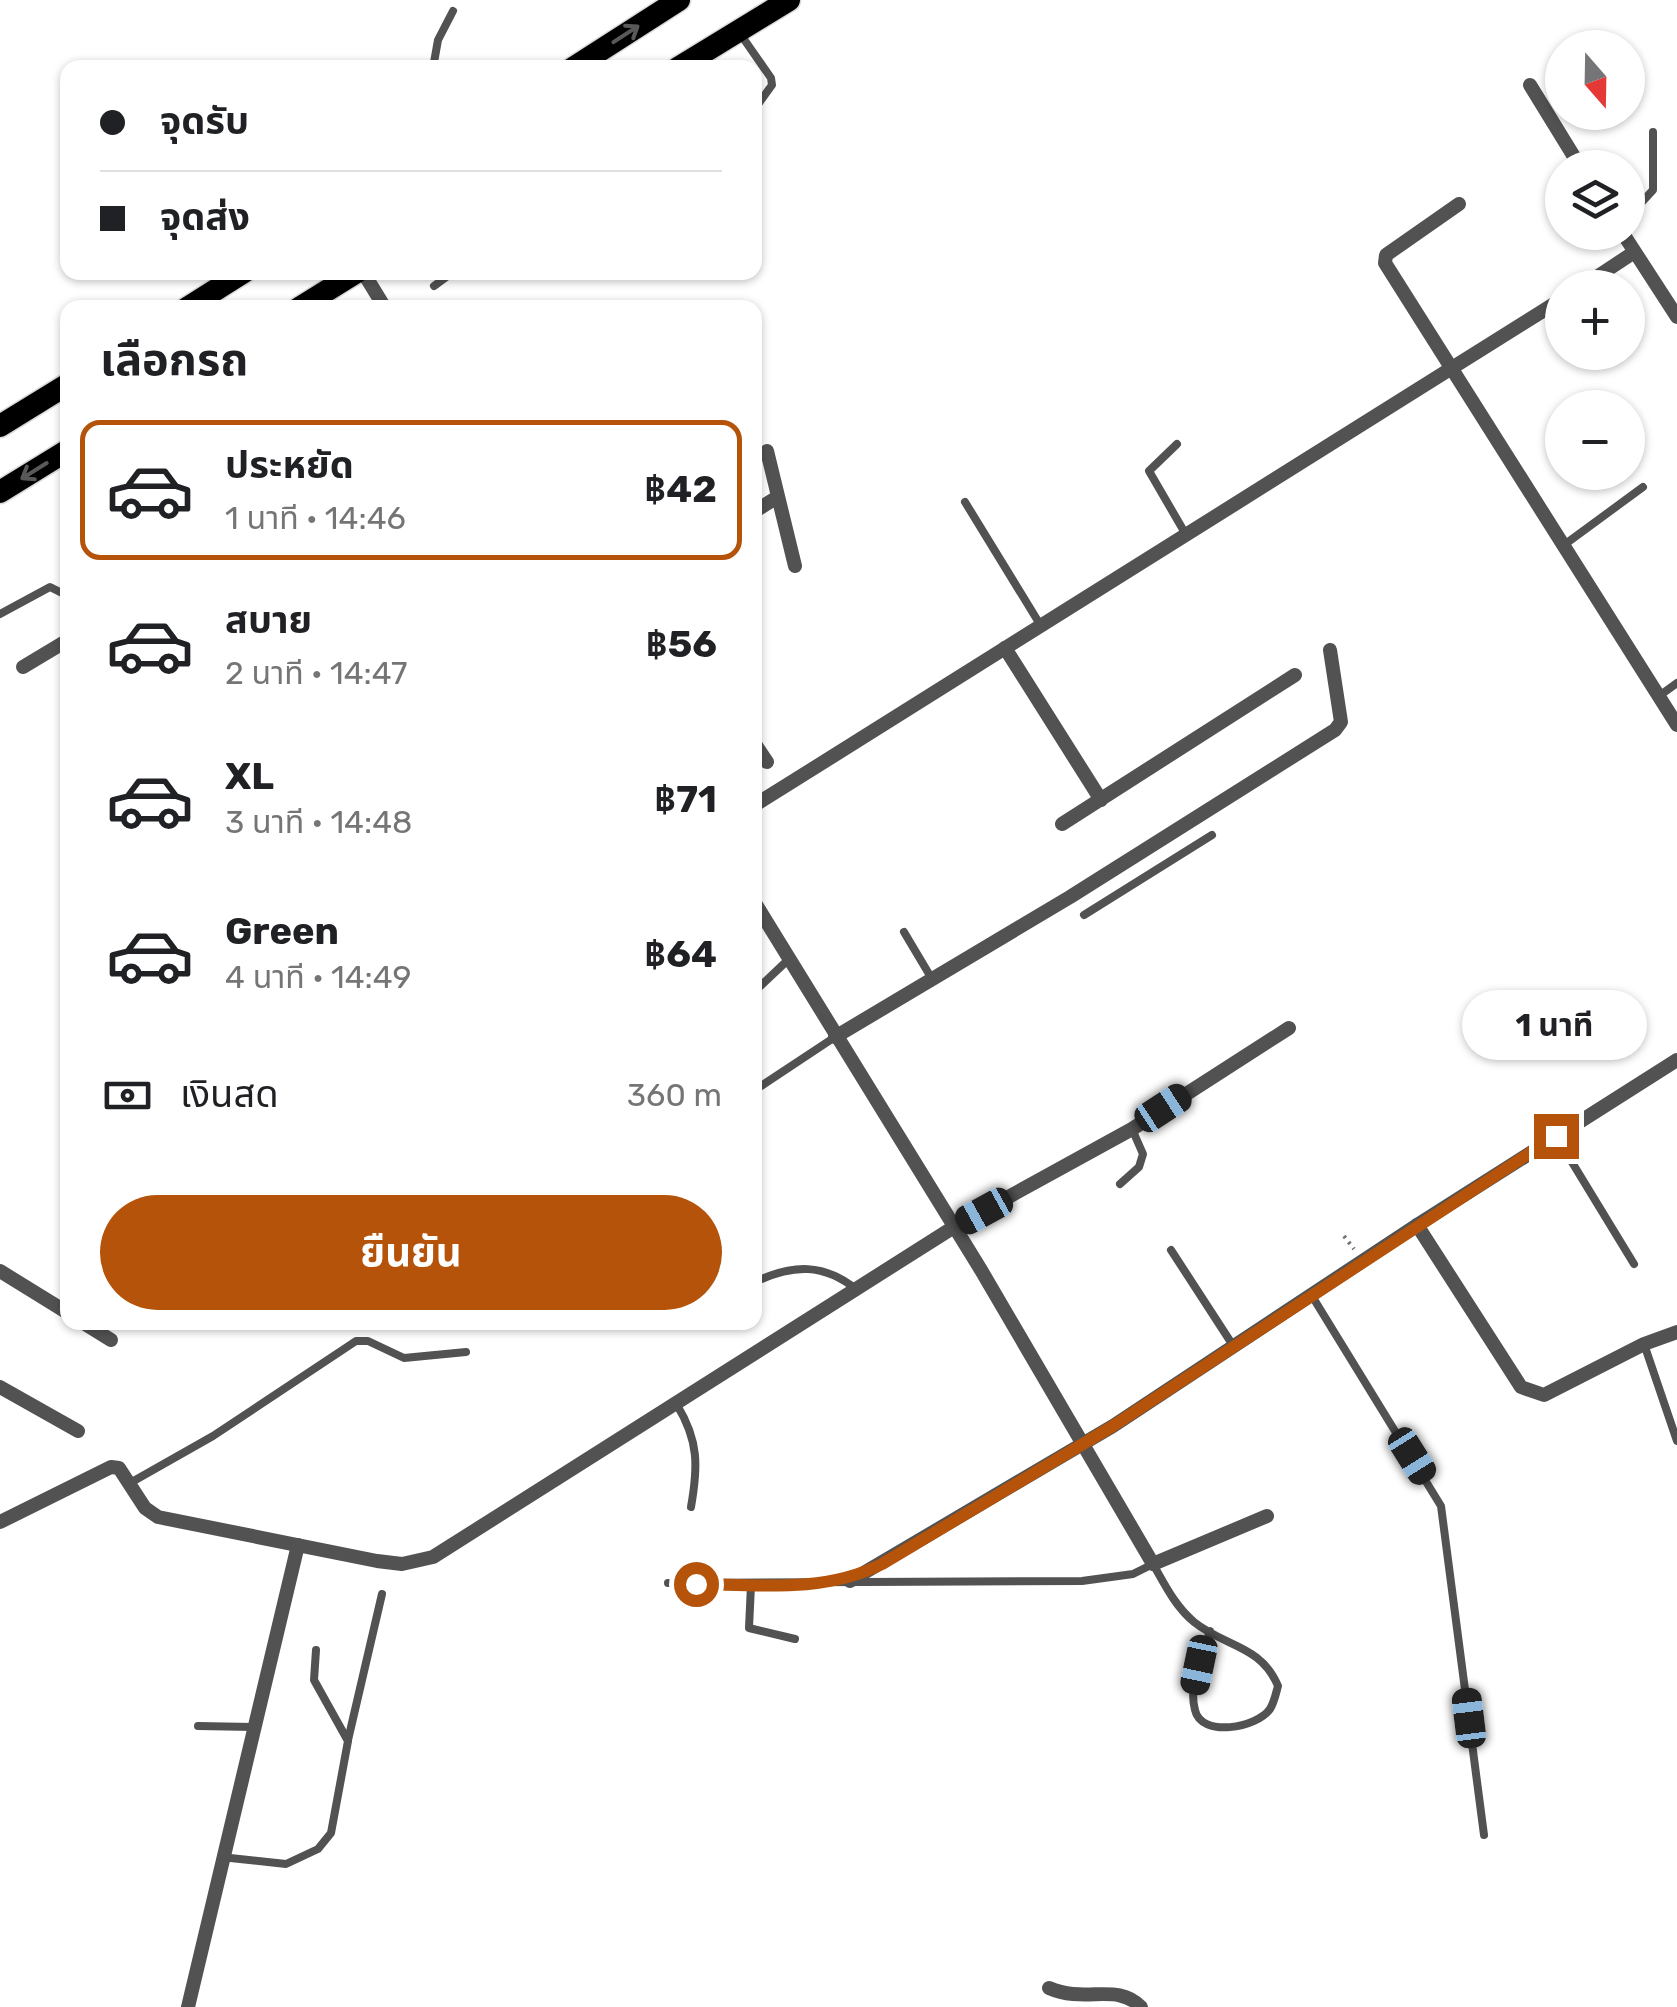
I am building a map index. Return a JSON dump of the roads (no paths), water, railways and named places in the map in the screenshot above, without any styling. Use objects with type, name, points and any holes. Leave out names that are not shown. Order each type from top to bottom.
[{"type":"main road","points":[[585,60],[678,0]]},
{"type":"main road","points":[[691,60],[790,0]]},
{"type":"main road","points":[[200,300],[231,280]]},
{"type":"main road","points":[[313,300],[346,280]]},
{"type":"main road","points":[[3,419],[60,388]]},
{"type":"main road","points":[[0,492],[60,455]]},
{"type":"street","points":[[1530,85],[1569,150]]},
{"type":"street","points":[[1459,204],[1386,254],[1384,263],[1455,368],[1677,725]]},
{"type":"street","points":[[1632,250],[1675,311]]},
{"type":"street","points":[[1608,270],[1634,253]]},
{"type":"street","points":[[762,802],[1545,310]]},
{"type":"street","points":[[767,451],[795,566]]},
{"type":"street","points":[[762,507],[776,498]]},
{"type":"street","points":[[23,667],[60,645]]},
{"type":"street","points":[[1005,648],[1102,800]]},
{"type":"street","points":[[835,1037],[1115,870],[1336,730],[1341,722],[1330,650]]},
{"type":"street","points":[[1062,824],[1295,674]]},
{"type":"street","points":[[762,754],[767,762]]},
{"type":"street","points":[[762,914],[1153,1564],[1267,1516]]},
{"type":"street","points":[[0,1522],[112,1467],[119,1468],[144,1508],[158,1517],[402,1564],[433,1557],[954,1228],[1132,1129],[1288,1028]]},
{"type":"street","points":[[850,1580],[1082,1445],[1417,1224],[1677,1060]]},
{"type":"street","points":[[1417,1224],[1521,1387],[1532,1394],[1544,1394],[1644,1344],[1677,1332]]},
{"type":"street","points":[[0,1272],[60,1308]]},
{"type":"street","points":[[95,1330],[111,1340]]},
{"type":"street","points":[[0,1386],[78,1431]]},
{"type":"street","points":[[188,2007],[298,1545]]},
{"type":"street","points":[[1049,1988],[1083,1998],[1120,1994],[1142,2007]]},
{"type":"lane","points":[[434,60],[438,40],[454,11]]},
{"type":"lane","points":[[738,32],[758,60]]},
{"type":"lane","points":[[762,65],[772,85],[762,99]]},
{"type":"lane","points":[[1645,199],[1654,190],[1653,132]]},
{"type":"lane","points":[[434,286],[443,280]]},
{"type":"lane","points":[[1178,444],[1149,471],[1185,533]]},
{"type":"lane","points":[[1564,545],[1640,490]]},
{"type":"lane","points":[[965,502],[1041,626]]},
{"type":"lane","points":[[0,614],[50,587],[60,592]]},
{"type":"lane","points":[[1659,696],[1677,682]]},
{"type":"lane","points":[[1084,916],[1212,835]]},
{"type":"lane","points":[[1115,870],[1127,888]]},
{"type":"lane","points":[[904,932],[932,979]]},
{"type":"lane","points":[[762,984],[788,959]]},
{"type":"lane","points":[[762,1085],[835,1037]]},
{"type":"lane","points":[[1120,1184],[1139,1167],[1143,1154],[1132,1129]]},
{"type":"lane","points":[[1556,1136],[1634,1264]]},
{"type":"lane","points":[[1171,1250],[1234,1347]]},
{"type":"lane","points":[[762,1280],[804,1267],[828,1270],[857,1290]]},
{"type":"lane","points":[[1312,1296],[1441,1506],[1484,1834]]},
{"type":"lane","points":[[130,1483],[212,1436],[356,1341],[368,1340],[404,1358],[466,1352]]},
{"type":"lane","points":[[1644,1344],[1677,1441]]},
{"type":"lane","points":[[677,1405],[696,1444],[698,1466],[691,1508]]},
{"type":"lane","points":[[668,1583],[1082,1582],[1132,1574],[1153,1564],[1176,1604],[1210,1631],[1251,1650],[1270,1668],[1278,1686],[1270,1710],[1252,1721],[1225,1728],[1204,1724],[1195,1714],[1193,1695],[1210,1631]]},
{"type":"lane","points":[[751,1584],[749,1628],[795,1639]]},
{"type":"lane","points":[[221,1857],[286,1864],[318,1849],[331,1833],[382,1594]]},
{"type":"lane","points":[[316,1650],[314,1680],[348,1740]]},
{"type":"lane","points":[[198,1726],[253,1728]]}]
